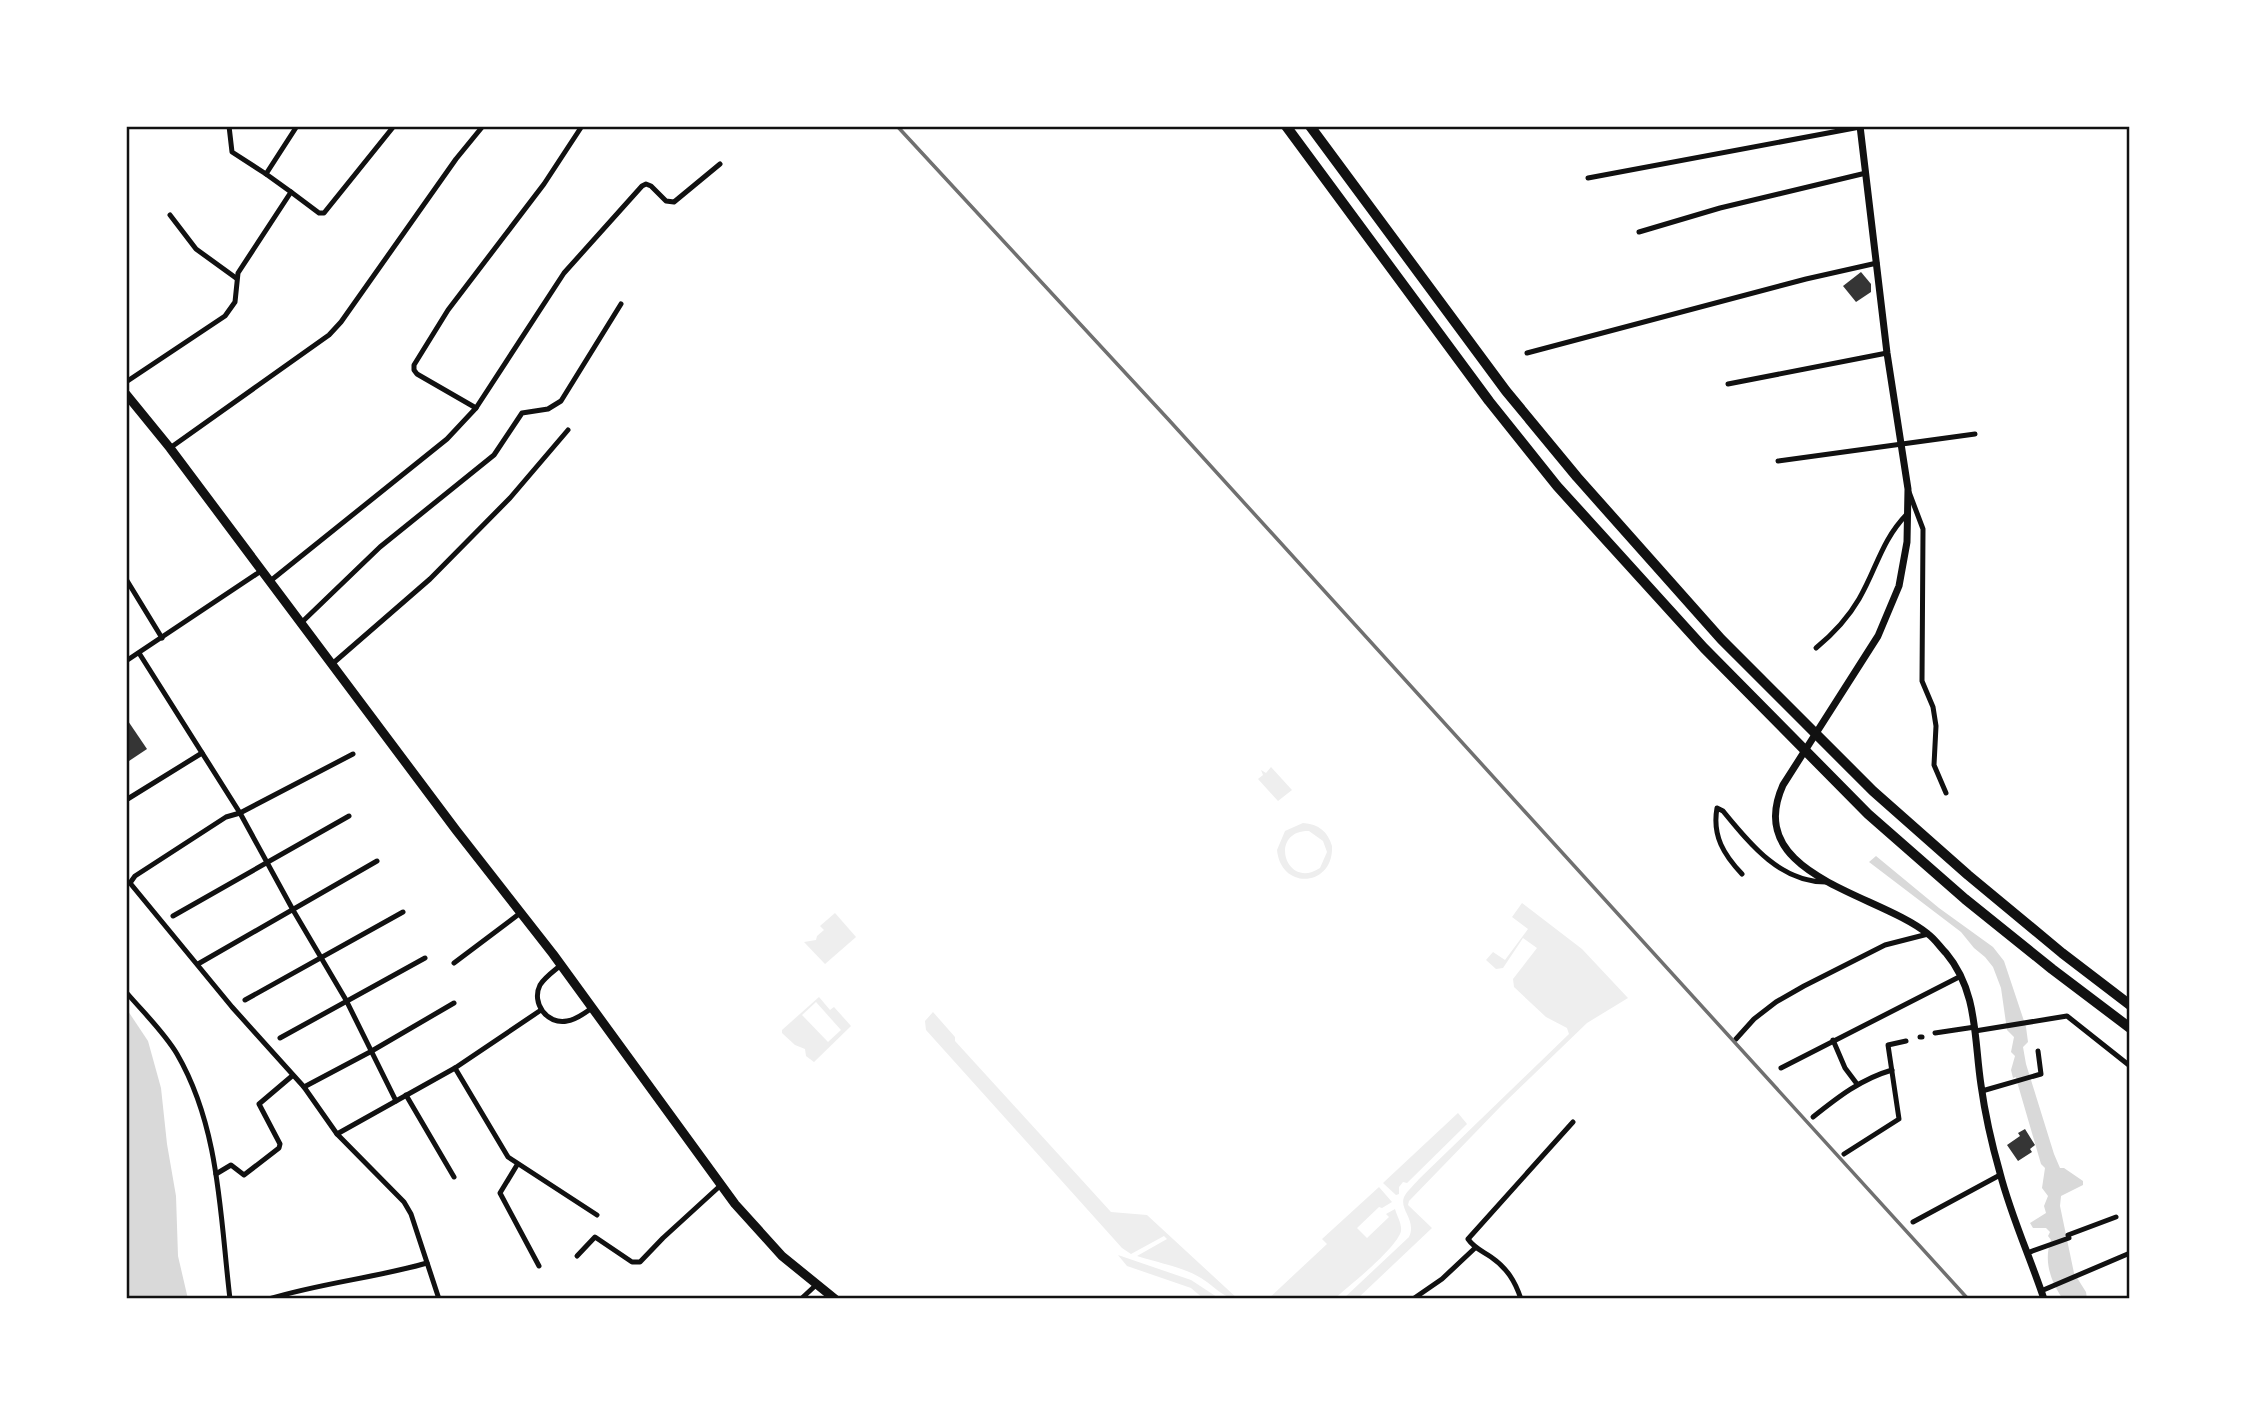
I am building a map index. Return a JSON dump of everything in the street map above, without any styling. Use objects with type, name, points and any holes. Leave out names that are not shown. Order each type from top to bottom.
[{"type":"highway","points":[[1286,126],[1424,316],[1557,486],[1703,648],[1878,822],[1965,899],[2130,1028]]},
{"type":"highway","points":[[1310,126],[1506,391],[1577,477],[1721,639],[1873,791],[1968,875],[2130,1006]]},
{"type":"highway","points":[[126,394],[170,448],[519,914],[561,965],[721,1185],[764,1238],[835,1299]]},
{"type":"street","points":[[229,126],[232,152],[266,173],[319,213],[324,213],[394,126]]},
{"type":"street","points":[[266,173],[297,126]]},
{"type":"street","points":[[170,448],[329,335],[341,322],[456,159],[483,126]]},
{"type":"street","points":[[475,408],[417,374],[414,365],[448,310],[544,184],[582,126]]},
{"type":"street","points":[[1588,178],[1860,127],[1900,443],[1908,489],[1923,529],[1922,681],[1933,707],[1936,726],[1934,765],[1946,793]]},
{"type":"street","points":[[269,582],[447,439],[475,408],[564,273],[642,186],[651,186],[666,201],[674,202],[720,164]]},
{"type":"street","points":[[1639,232],[1720,208],[1866,173]]},
{"type":"street","points":[[126,382],[229,312],[235,302],[236,278],[291,192]]},
{"type":"street","points":[[170,215],[196,249],[236,278]]},
{"type":"street","points":[[1527,353],[1806,279],[1877,263]]},
{"type":"street","points":[[300,624],[380,547],[494,455],[522,413],[548,409],[561,401],[621,304]]},
{"type":"street","points":[[1728,384],[1887,353]]},
{"type":"street","points":[[331,665],[430,579],[510,498],[568,430]]},
{"type":"street","points":[[1778,461],[1975,434]]},
{"type":"street","points":[[1908,489],[1907,542],[1899,586],[1878,636],[1783,785],[1776,801],[1775,816],[1784,847],[1802,867],[1928,934],[1961,976],[1971,1003],[1982,1091],[2000,1175],[2026,1253],[2044,1293],[2084,1272],[2130,1253]]},
{"type":"street","points":[[1816,648],[1840,626],[1858,600],[1889,534],[1907,514]]},
{"type":"street","points":[[126,661],[261,571]]},
{"type":"street","points":[[126,579],[162,638]]},
{"type":"street","points":[[139,653],[240,814],[320,959],[346,1000],[396,1101]]},
{"type":"street","points":[[126,800],[202,752]]},
{"type":"street","points":[[353,754],[240,814],[226,817],[130,880],[139,896],[304,1087],[337,1134],[404,1202],[411,1214],[439,1299]]},
{"type":"street","points":[[1742,874],[1725,856],[1716,829],[1716,811],[1719,808],[1752,846],[1774,864],[1807,882],[1830,882]]},
{"type":"street","points":[[173,916],[349,816]]},
{"type":"street","points":[[198,964],[377,861]]},
{"type":"street","points":[[245,1000],[403,912]]},
{"type":"street","points":[[454,963],[519,914]]},
{"type":"street","points":[[1736,1039],[1754,1019],[1804,986],[1885,945],[1928,934]]},
{"type":"street","points":[[280,1038],[425,958]]},
{"type":"street","points":[[561,965],[540,986],[537,997],[541,1010],[556,1021],[567,1021],[592,1008]]},
{"type":"street","points":[[1781,1068],[1961,976]]},
{"type":"street","points":[[126,992],[176,1052],[196,1090],[216,1174],[230,1299]]},
{"type":"street","points":[[304,1087],[454,1003]]},
{"type":"street","points":[[337,1134],[455,1068],[541,1010]]},
{"type":"street","points":[[1936,1033],[2031,1024],[2067,1016],[2130,1066]]},
{"type":"street","points":[[1833,1041],[1845,1069],[1857,1084]]},
{"type":"street","points":[[1844,1154],[1899,1119],[1888,1045],[1906,1041]]},
{"type":"street","points":[[1982,1091],[2041,1074],[2038,1051]]},
{"type":"street","points":[[455,1068],[508,1157],[597,1215]]},
{"type":"street","points":[[1812,1117],[1857,1084],[1892,1070]]},
{"type":"street","points":[[216,1174],[231,1165],[244,1175],[279,1148],[281,1144],[259,1104],[292,1076]]},
{"type":"street","points":[[406,1095],[454,1177]]},
{"type":"street","points":[[1521,1299],[1511,1275],[1500,1264],[1475,1248],[1469,1241],[1470,1235],[1573,1122]]},
{"type":"street","points":[[517,1165],[500,1193],[539,1266]]},
{"type":"street","points":[[1913,1222],[2000,1175]]},
{"type":"street","points":[[577,1256],[595,1237],[632,1262],[640,1262],[721,1185]]},
{"type":"street","points":[[2026,1253],[2116,1217]]},
{"type":"street","points":[[1413,1299],[1442,1279],[1475,1248]]},
{"type":"street","points":[[269,1299],[427,1263]]},
{"type":"street","points":[[801,1299],[816,1285]]},
{"type":"shaded area","points":[[1271,767],[1292,790],[1278,801],[1258,779],[1263,775],[1261,770],[1266,773]]},
{"type":"shaded area","points":[[1303,823],[1322,830],[1332,846],[1325,870],[1307,879],[1297,878],[1288,872],[1281,863],[1277,850],[1285,831]],"holes":[[[1309,831],[1323,841],[1327,852],[1320,868],[1308,873],[1298,872],[1290,866],[1285,848],[1288,840],[1296,833]]]},
{"type":"shaded area","points":[[1876,856],[1939,908],[1993,947],[2004,961],[2026,1027],[2028,1042],[2023,1047],[2026,1064],[2054,1154],[2060,1168],[2083,1181],[2083,1185],[2061,1196],[2060,1206],[2074,1273],[2086,1292],[2087,1299],[2063,1299],[2055,1286],[2048,1263],[2050,1232],[2046,1228],[2033,1228],[2030,1223],[2046,1213],[2044,1206],[2048,1196],[2042,1188],[2045,1168],[2041,1164],[2016,1077],[2013,1078],[2011,1070],[2015,1056],[2011,1052],[2014,1037],[2007,1030],[2001,988],[1993,967],[1961,932],[1869,862]]},
{"type":"shaded area","points":[[1522,903],[1582,949],[1628,998],[1587,1023],[1503,1104],[1409,1201],[1408,1205],[1432,1228],[1357,1299],[1343,1299],[1409,1237],[1411,1225],[1403,1202],[1409,1190],[1569,1034],[1567,1028],[1546,1017],[1514,987],[1513,979],[1537,948],[1523,938],[1503,968],[1496,969],[1486,960],[1493,952],[1505,960],[1528,929],[1512,917]]},
{"type":"shaded area","points":[[835,913],[856,937],[825,964],[804,942],[816,940],[824,930],[820,926]]},
{"type":"shaded area","points":[[819,997],[830,1010],[834,1007],[851,1026],[814,1062],[806,1056],[805,1049],[795,1045],[782,1030]],"holes":[[[816,1002],[841,1030],[828,1042],[802,1015]]]},
{"type":"shaded area","points":[[126,1008],[148,1041],[161,1088],[176,1196],[178,1256],[188,1299],[126,1299]]},
{"type":"shaded area","points":[[933,1012],[955,1037],[955,1041],[1111,1212],[1147,1215],[1238,1299],[1223,1294],[1186,1270],[1137,1256],[1167,1239],[1164,1236],[1131,1254],[1122,1248],[926,1030],[925,1021]]},
{"type":"shaded area","points":[[1458,1113],[1467,1124],[1407,1183],[1403,1182],[1399,1187],[1399,1194],[1396,1195],[1383,1183]]},
{"type":"shaded area","points":[[1379,1187],[1392,1202],[1379,1207],[1357,1228],[1367,1238],[1389,1217],[1386,1214],[1395,1209],[1401,1231],[1382,1257],[1334,1299],[1268,1299],[1327,1244],[1322,1239]]},
{"type":"shaded area","points":[[1118,1255],[1191,1280],[1220,1299],[1204,1299],[1191,1288],[1127,1266]]},
{"type":"building","points":[[1861,272],[1871,284],[1871,292],[1856,302],[1843,286]]},
{"type":"building","points":[[126,718],[147,749],[126,763]]},
{"type":"building","points":[[2025,1129],[2035,1145],[2030,1149],[2032,1152],[2018,1161],[2007,1145]]},
{"type":"railway","points":[[897,126],[1168,419],[1968,1299]]}]
